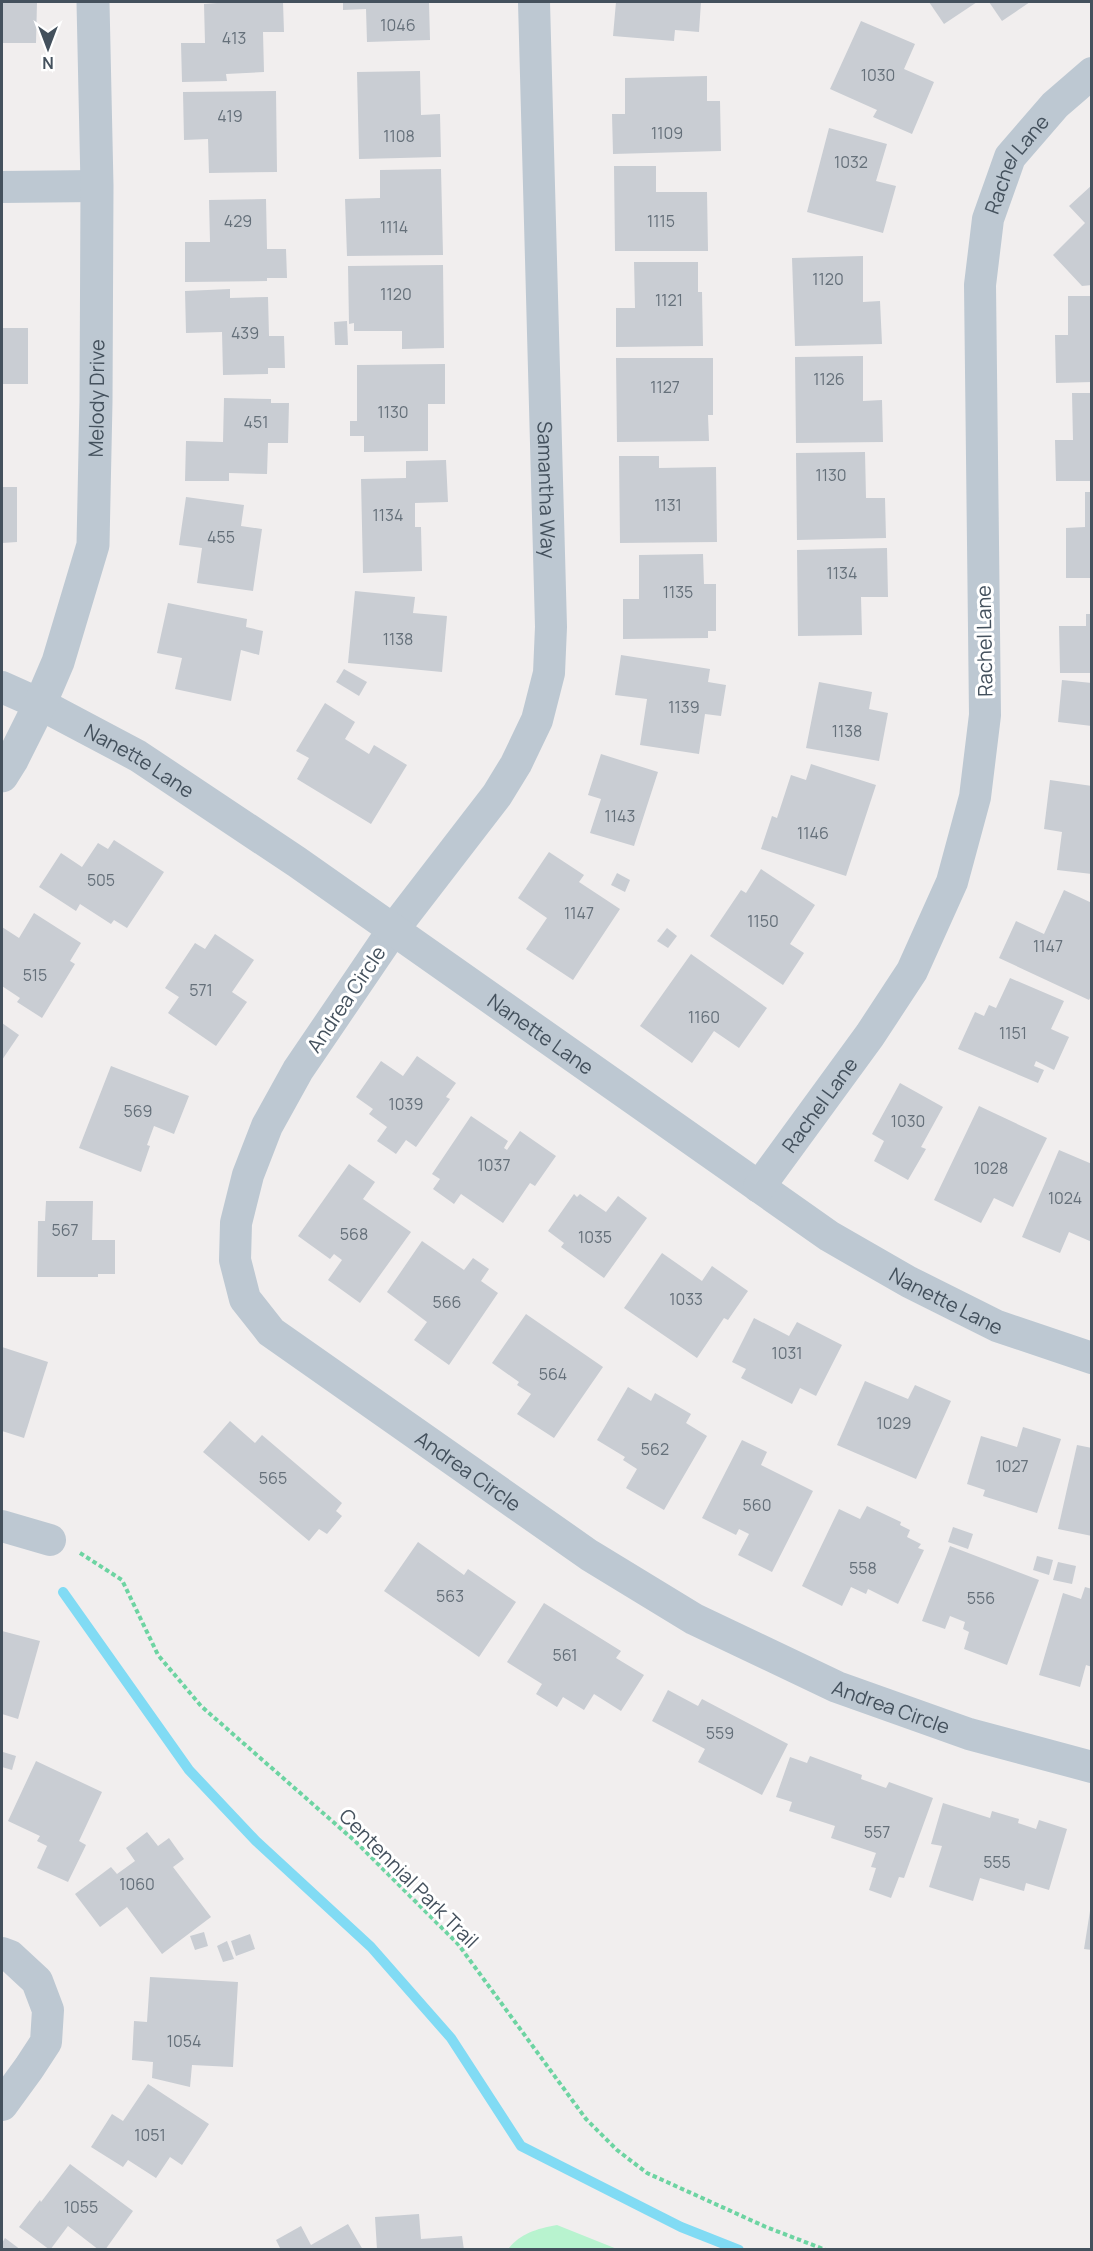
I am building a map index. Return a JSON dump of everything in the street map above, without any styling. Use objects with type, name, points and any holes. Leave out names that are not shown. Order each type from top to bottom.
[{"type":"street","name":"Melody Drive","points":[[2,776],[40,704],[58,662],[93,545],[97,186],[93,2]]},
{"type":"street","name":"Samantha Way","points":[[393,930],[497,795],[516,764],[537,720],[549,673],[551,627],[534,2]]},
{"type":"street","name":"Rachel Lane","points":[[759,1186],[870,1035],[912,971],[952,882],[975,797],[985,715],[980,285],[988,219],[1010,157],[1055,105],[1092,73]]},
{"type":"street","points":[[2,187],[97,186]]},
{"type":"street","name":"Nanette Lane","points":[[2,687],[40,704],[138,756],[287,855],[829,1236],[909,1282],[997,1326],[1092,1358]]},
{"type":"street","name":"Andrea Circle","points":[[393,930],[298,1070],[267,1126],[248,1175],[236,1223],[235,1260],[245,1299],[271,1332],[588,1555],[694,1619],[837,1687],[969,1734],[1092,1767]]},
{"type":"street","points":[[2,1526],[50,1540]]},
{"type":"street","points":[[2,1953],[10,1956],[37,1981],[48,2010],[46,2042],[2,2105]]},
{"type":"path","name":"Centennial Park Trail","points":[[50,1540],[79,1552],[122,1581],[159,1655],[201,1706],[356,1842],[458,1944],[586,2119],[617,2150],[647,2173],[766,2228],[826,2250]]},
{"type":"green space","points":[[557,2225],[617,2249],[508,2249],[530,2232]]},
{"type":"building","points":[[2,2],[37,2],[36,43],[2,43]]},
{"type":"building","points":[[283,2],[284,32],[263,32],[264,72],[226,74],[227,81],[182,82],[181,43],[205,43],[204,4]]},
{"type":"building","points":[[343,2],[429,3],[430,40],[367,42],[366,9],[343,10]]},
{"type":"building","points":[[616,2],[701,2],[699,32],[675,30],[674,41],[613,36]]},
{"type":"building","points":[[929,2],[977,2],[944,24]]},
{"type":"building","points":[[989,2],[1030,2],[1002,21]]},
{"type":"building","points":[[861,21],[915,44],[904,69],[934,82],[912,134],[873,117],[877,110],[830,89]]},
{"type":"building","points":[[420,71],[421,115],[440,114],[441,157],[359,159],[357,72]]},
{"type":"building","points":[[707,76],[707,101],[720,101],[721,151],[613,154],[612,114],[625,114],[625,78]]},
{"type":"building","points":[[276,91],[277,172],[209,173],[208,139],[184,140],[183,92]]},
{"type":"building","points":[[829,128],[887,144],[876,181],[896,186],[883,233],[807,212]]},
{"type":"building","points":[[614,166],[656,166],[656,192],[707,192],[708,251],[615,251]]},
{"type":"building","points":[[441,169],[443,255],[347,256],[345,199],[380,198],[380,170]]},
{"type":"building","points":[[1092,185],[1092,285],[1082,286],[1053,255],[1085,223],[1069,206]]},
{"type":"building","points":[[266,199],[267,249],[286,249],[287,278],[267,278],[267,281],[185,282],[185,242],[210,242],[209,200]]},
{"type":"building","points":[[863,256],[863,302],[880,301],[882,344],[795,346],[792,258]]},
{"type":"building","points":[[634,262],[698,262],[698,292],[702,292],[703,346],[616,347],[616,308],[635,308]]},
{"type":"building","points":[[443,265],[444,348],[402,349],[402,331],[354,331],[354,323],[349,324],[348,266]]},
{"type":"building","points":[[230,289],[230,298],[268,297],[269,336],[284,336],[285,368],[268,368],[268,374],[223,375],[222,332],[186,333],[185,291]]},
{"type":"building","points":[[1068,296],[1092,296],[1092,382],[1056,383],[1055,335],[1068,335]]},
{"type":"building","points":[[347,321],[348,345],[335,345],[334,322]]},
{"type":"building","points":[[2,328],[28,328],[28,384],[2,384]]},
{"type":"building","points":[[863,356],[863,401],[882,400],[883,442],[796,443],[795,357]]},
{"type":"building","points":[[616,358],[713,358],[713,415],[708,415],[709,441],[617,442]]},
{"type":"building","points":[[445,364],[445,404],[428,404],[428,451],[364,452],[364,436],[350,436],[350,421],[357,421],[357,365]]},
{"type":"building","points":[[1072,393],[1092,393],[1092,481],[1056,481],[1055,440],[1073,440]]},
{"type":"building","points":[[224,398],[271,399],[271,403],[289,403],[288,443],[268,443],[267,474],[229,473],[229,481],[185,481],[186,441],[223,442]]},
{"type":"building","points":[[865,452],[866,498],[885,498],[886,538],[797,540],[796,453]]},
{"type":"building","points":[[619,456],[659,456],[659,468],[716,467],[717,542],[620,543]]},
{"type":"building","points":[[446,460],[448,502],[415,503],[415,527],[421,527],[422,571],[363,573],[361,479],[406,478],[406,461]]},
{"type":"building","points":[[2,487],[17,487],[17,542],[2,543]]},
{"type":"building","points":[[1085,492],[1092,492],[1092,578],[1066,578],[1066,528],[1085,527]]},
{"type":"building","points":[[186,497],[244,505],[241,526],[262,529],[253,591],[197,583],[202,548],[179,545]]},
{"type":"building","points":[[887,548],[888,597],[861,597],[862,635],[798,636],[797,550]]},
{"type":"building","points":[[703,554],[704,584],[716,584],[716,631],[708,631],[708,638],[623,639],[623,599],[639,599],[639,555]]},
{"type":"building","points":[[355,591],[415,597],[413,613],[447,616],[442,672],[348,663]]},
{"type":"building","points":[[168,603],[247,619],[246,627],[263,631],[259,655],[241,650],[231,701],[175,689],[182,658],[157,653]]},
{"type":"building","points":[[1086,614],[1092,614],[1092,673],[1060,673],[1059,626],[1086,626]]},
{"type":"building","points":[[621,655],[710,669],[708,682],[726,685],[721,716],[705,714],[699,754],[640,745],[647,699],[615,695]]},
{"type":"building","points":[[344,669],[367,682],[359,696],[336,682]]},
{"type":"building","points":[[1062,680],[1092,683],[1092,726],[1058,722]]},
{"type":"building","points":[[819,682],[872,692],[869,709],[888,713],[879,761],[806,748]]},
{"type":"building","points":[[325,703],[355,722],[345,739],[369,754],[374,745],[407,765],[371,824],[297,779],[309,758],[296,751]]},
{"type":"building","points":[[601,754],[658,772],[634,846],[590,833],[601,799],[588,795]]},
{"type":"building","points":[[811,764],[876,785],[846,876],[761,849],[772,816],[777,818],[791,775],[806,780]]},
{"type":"building","points":[[1050,780],[1092,786],[1092,874],[1057,870],[1062,832],[1044,829]]},
{"type":"building","points":[[114,840],[164,872],[127,928],[114,920],[111,924],[80,904],[76,911],[39,887],[61,853],[82,867],[98,843],[108,849]]},
{"type":"building","points":[[549,852],[584,875],[579,882],[620,909],[573,980],[526,949],[547,918],[518,898]]},
{"type":"building","points":[[761,869],[815,905],[790,944],[804,953],[783,985],[710,936],[741,890],[746,893]]},
{"type":"building","points":[[617,873],[630,880],[625,892],[611,885]]},
{"type":"building","points":[[1064,890],[1092,903],[1092,994],[1089,1000],[999,958],[1016,921],[1044,934]]},
{"type":"building","points":[[34,913],[81,943],[70,961],[75,964],[42,1018],[17,1002],[20,998],[2,986],[2,927],[19,938]]},
{"type":"building","points":[[667,928],[677,936],[668,948],[657,941]]},
{"type":"building","points":[[215,934],[254,960],[232,992],[247,1002],[216,1046],[168,1013],[179,997],[165,988],[195,943],[205,949]]},
{"type":"building","points":[[691,954],[767,1008],[739,1048],[714,1031],[692,1063],[640,1026]]},
{"type":"building","points":[[1010,978],[1064,1001],[1051,1029],[1069,1037],[1054,1070],[1036,1061],[1034,1066],[1044,1070],[1038,1083],[958,1049],[975,1012],[984,1016],[989,1005],[996,1008]]},
{"type":"building","points":[[2,1023],[19,1035],[2,1060]]},
{"type":"building","points":[[417,1056],[456,1083],[446,1097],[450,1099],[416,1147],[406,1140],[396,1154],[377,1141],[387,1127],[369,1114],[373,1109],[356,1097],[381,1061],[403,1076]]},
{"type":"building","points":[[111,1066],[189,1096],[174,1134],[154,1126],[141,1172],[79,1148]]},
{"type":"building","points":[[900,1083],[943,1107],[921,1147],[926,1149],[908,1180],[874,1161],[884,1141],[872,1134]]},
{"type":"building","points":[[979,1106],[1047,1138],[1013,1207],[994,1198],[981,1223],[934,1200]]},
{"type":"building","points":[[471,1116],[508,1141],[504,1148],[507,1150],[520,1131],[556,1156],[535,1186],[530,1183],[503,1223],[461,1194],[454,1204],[433,1189],[440,1179],[432,1174]]},
{"type":"building","points":[[1059,1150],[1092,1164],[1092,1242],[1069,1232],[1060,1253],[1022,1237]]},
{"type":"building","points":[[349,1164],[375,1182],[363,1199],[411,1232],[360,1303],[328,1280],[342,1260],[334,1254],[330,1259],[298,1236]]},
{"type":"building","points":[[574,1194],[577,1197],[580,1194],[606,1212],[618,1196],[647,1218],[604,1278],[561,1247],[564,1243],[548,1231]]},
{"type":"building","points":[[46,1201],[93,1201],[92,1240],[115,1240],[115,1274],[98,1274],[98,1277],[37,1277],[38,1221],[45,1221]]},
{"type":"building","points":[[422,1241],[464,1270],[473,1258],[489,1269],[481,1281],[498,1293],[449,1365],[414,1340],[427,1322],[387,1292]]},
{"type":"building","points":[[662,1253],[702,1281],[712,1266],[748,1291],[728,1320],[724,1318],[697,1358],[624,1308]]},
{"type":"building","points":[[526,1314],[603,1367],[554,1438],[517,1414],[531,1394],[517,1385],[519,1382],[492,1363]]},
{"type":"building","points":[[754,1318],[789,1336],[797,1322],[842,1345],[816,1396],[800,1388],[792,1404],[741,1378],[746,1369],[732,1362]]},
{"type":"building","points":[[2,1347],[48,1362],[24,1438],[2,1431]]},
{"type":"building","points":[[865,1381],[908,1399],[915,1385],[951,1401],[916,1479],[837,1445]]},
{"type":"building","points":[[628,1387],[651,1401],[655,1393],[691,1414],[686,1423],[707,1436],[664,1510],[626,1488],[637,1469],[623,1460],[625,1457],[597,1440]]},
{"type":"building","points":[[230,1421],[255,1443],[262,1435],[342,1503],[336,1511],[342,1516],[327,1534],[319,1529],[309,1541],[203,1452]]},
{"type":"building","points":[[1023,1427],[1061,1439],[1037,1513],[983,1496],[985,1490],[967,1484],[981,1436],[1017,1447]]},
{"type":"building","points":[[742,1440],[767,1452],[761,1465],[813,1491],[772,1572],[738,1555],[749,1534],[739,1529],[736,1535],[702,1518]]},
{"type":"building","points":[[1077,1445],[1092,1448],[1092,1536],[1058,1529]]},
{"type":"building","points":[[867,1506],[901,1522],[900,1525],[910,1530],[907,1537],[921,1544],[918,1548],[924,1550],[898,1604],[868,1589],[866,1594],[851,1587],[842,1606],[802,1586],[839,1509],[860,1519]]},
{"type":"building","points":[[953,1527],[973,1534],[968,1549],[948,1542]]},
{"type":"building","points":[[418,1542],[464,1575],[468,1569],[516,1602],[479,1657],[384,1591]]},
{"type":"building","points":[[950,1546],[1039,1580],[1007,1665],[964,1649],[969,1632],[963,1629],[965,1622],[950,1616],[945,1629],[922,1621]]},
{"type":"building","points":[[1037,1556],[1053,1560],[1049,1575],[1033,1570]]},
{"type":"building","points":[[1058,1562],[1076,1566],[1072,1584],[1053,1580]]},
{"type":"building","points":[[1085,1587],[1092,1589],[1092,1667],[1086,1665],[1080,1687],[1039,1675],[1063,1593],[1081,1599]]},
{"type":"building","points":[[544,1603],[621,1651],[616,1658],[644,1675],[621,1711],[594,1694],[584,1710],[563,1697],[557,1707],[536,1694],[542,1684],[507,1662]]},
{"type":"building","points":[[2,1631],[40,1641],[18,1719],[2,1714]]},
{"type":"building","points":[[668,1690],[698,1706],[702,1699],[788,1744],[762,1795],[698,1762],[705,1749],[652,1721]]},
{"type":"building","points":[[3,1752],[16,1756],[12,1770],[2,1767]]},
{"type":"building","points":[[810,1756],[862,1775],[861,1779],[886,1788],[889,1782],[933,1798],[904,1878],[899,1877],[891,1898],[869,1890],[876,1868],[871,1867],[876,1853],[831,1838],[835,1826],[789,1811],[792,1802],[776,1797],[790,1757],[807,1763]]},
{"type":"building","points":[[36,1761],[102,1792],[79,1841],[86,1845],[68,1882],[37,1868],[47,1846],[37,1841],[40,1836],[8,1821]]},
{"type":"building","points":[[943,1803],[990,1818],[992,1811],[1019,1819],[1018,1823],[1036,1829],[1039,1820],[1067,1829],[1049,1890],[1026,1883],[1024,1891],[980,1878],[973,1901],[929,1887],[942,1846],[931,1844]]},
{"type":"building","points":[[147,1832],[158,1846],[169,1838],[184,1859],[173,1867],[211,1917],[162,1954],[127,1907],[100,1927],[75,1894],[111,1867],[117,1874],[135,1861],[126,1848]]},
{"type":"building","points":[[1090,1911],[1092,1911],[1092,1950],[1084,1949]]},
{"type":"building","points":[[204,1932],[208,1946],[195,1950],[190,1936]]},
{"type":"building","points":[[250,1934],[255,1949],[236,1956],[231,1941]]},
{"type":"building","points":[[227,1941],[234,1959],[223,1962],[217,1946]]},
{"type":"building","points":[[150,1977],[238,1982],[233,2067],[192,2065],[190,2087],[152,2078],[153,2062],[132,2060],[134,2021],[147,2022]]},
{"type":"building","points":[[148,2084],[209,2124],[182,2165],[170,2157],[156,2178],[128,2160],[123,2167],[91,2147],[112,2114],[123,2121]]},
{"type":"building","points":[[70,2164],[133,2211],[105,2250],[99,2250],[68,2226],[50,2250],[19,2227]]},
{"type":"building","points":[[419,2214],[421,2239],[462,2236],[464,2250],[377,2250],[375,2217]]},
{"type":"building","points":[[348,2224],[363,2250],[281,2250],[276,2240],[301,2226],[311,2245]]},
{"type":"building","points":[[5,2238],[21,2250],[2,2250]]},
{"type":"waterway","points":[[63,1592],[189,1770],[256,1841],[371,1947],[451,2038],[521,2146],[681,2227],[739,2250]]}]
